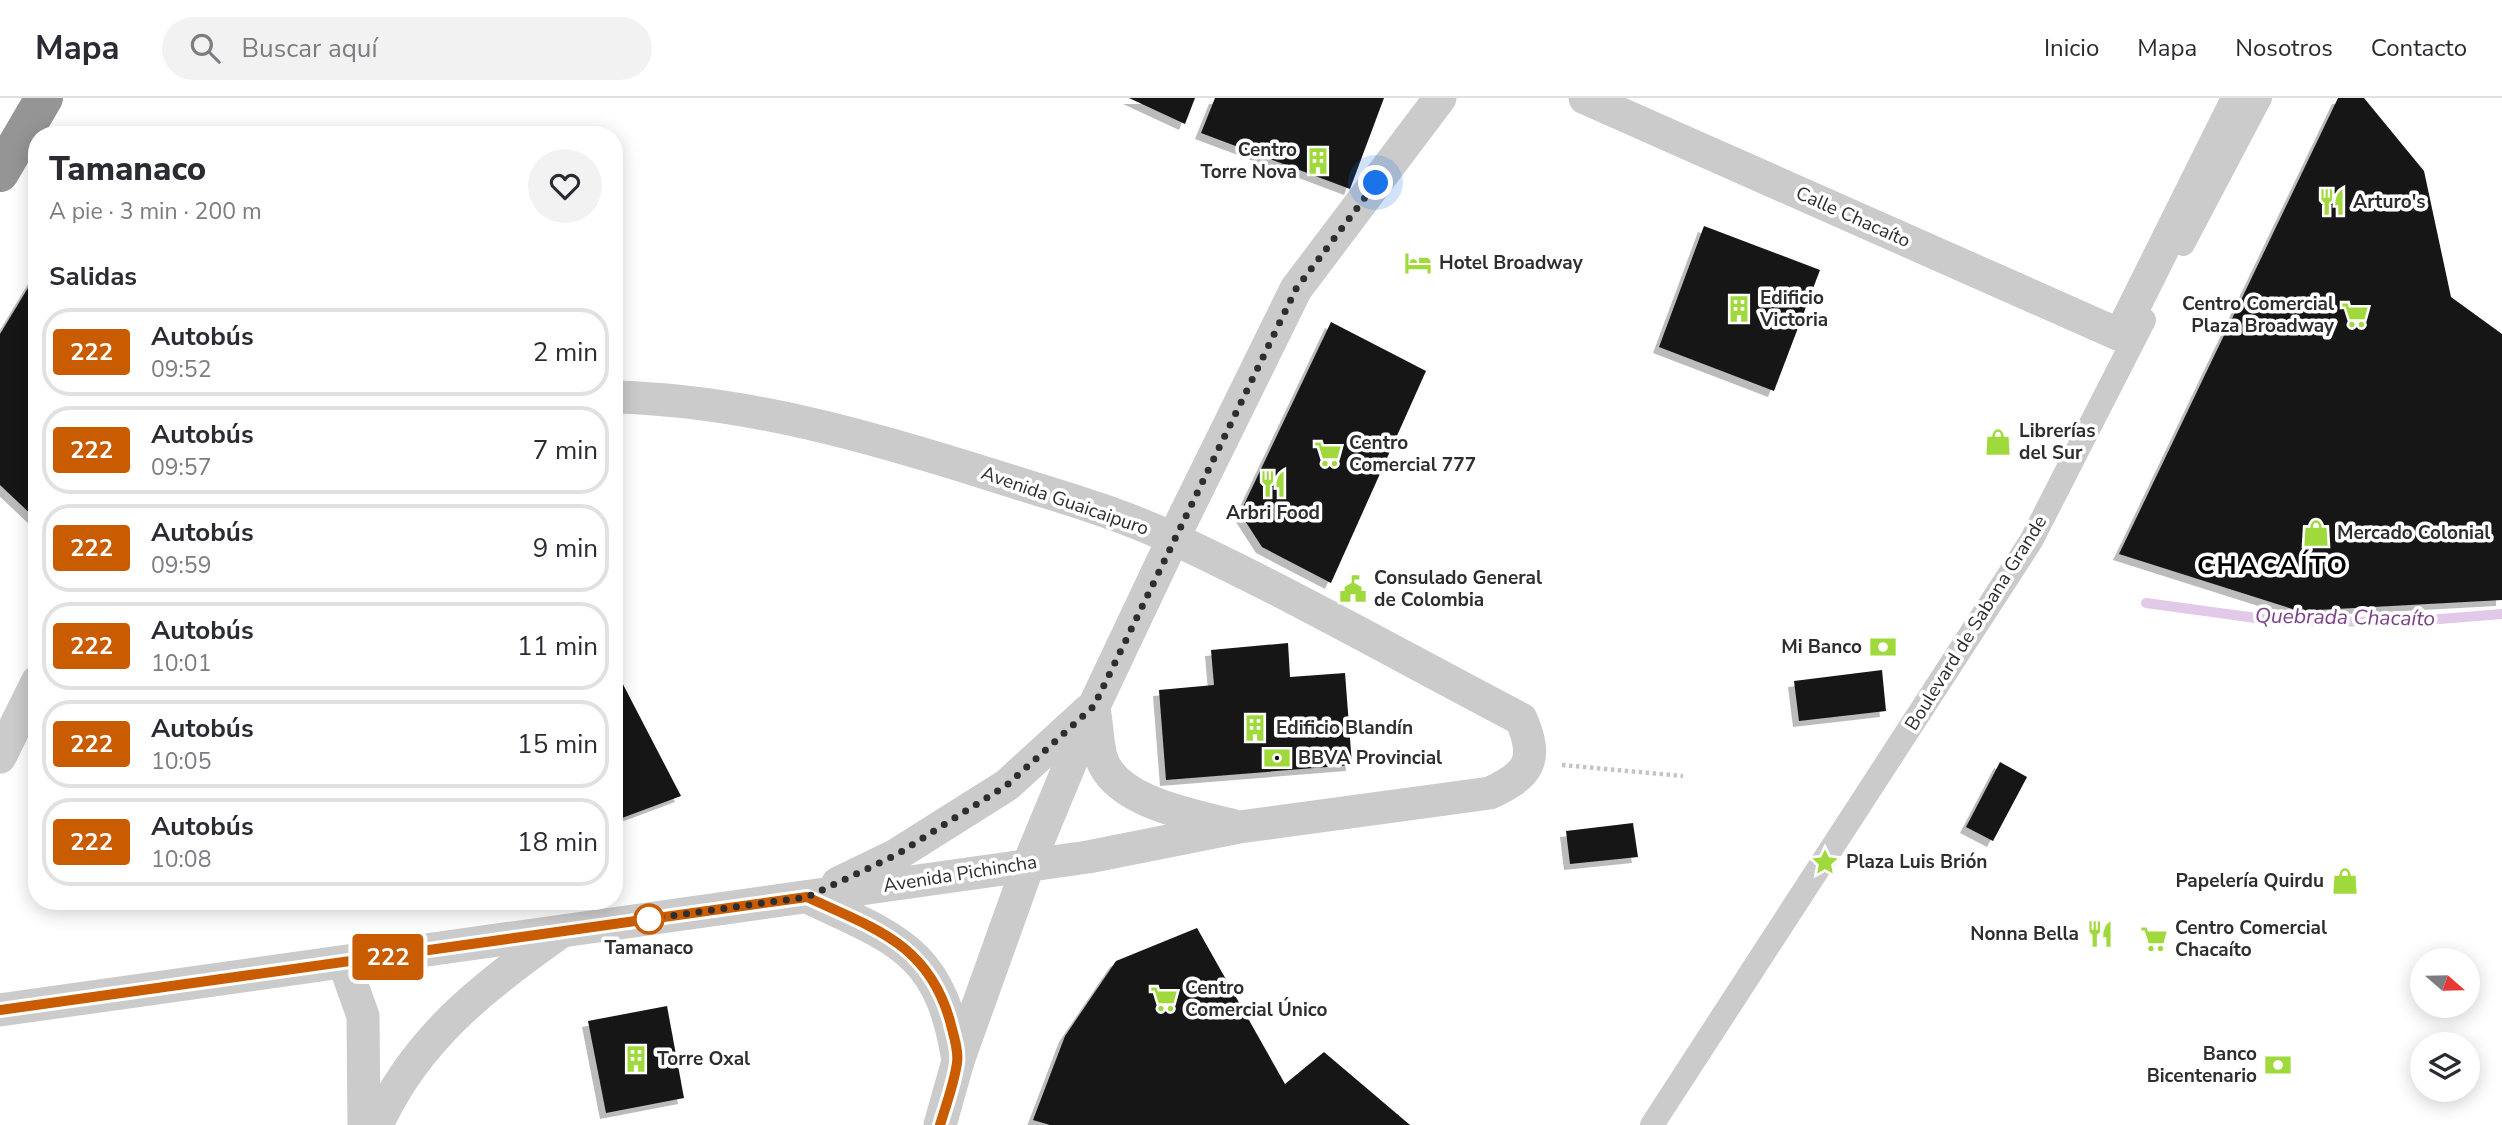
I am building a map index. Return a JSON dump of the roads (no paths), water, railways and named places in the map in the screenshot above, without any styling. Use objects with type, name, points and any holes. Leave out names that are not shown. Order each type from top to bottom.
[{"type":"highway","points":[[0,173],[44,98]]},
{"type":"street","points":[[940,1125],[958,1061],[1029,863],[1094,706],[1173,538],[1296,289],[1440,98]]},
{"type":"street","name":"Calle Chacaíto","points":[[1586,98],[2120,335],[2238,98]]},
{"type":"street","name":"Boulevard de Sabana Grande","points":[[1652,1125],[2031,541],[2260,98]]},
{"type":"street","name":"Avenida Guaicaipuro","points":[[623,397],[664,398],[742,409],[922,453],[1073,500],[1173,538],[1521,719],[1530,740],[1529,762]]},
{"type":"street","points":[[0,757],[28,700]]},
{"type":"street","points":[[1094,706],[1102,760],[1121,785],[1153,804],[1239,827]]},
{"type":"street","points":[[807,897],[896,855],[1007,785],[1094,706]]},
{"type":"street","name":"Avenida Pichincha","points":[[0,1010],[807,897],[1029,863],[1088,857],[1239,827],[1490,793],[1513,782],[1529,762]]},
{"type":"street","points":[[807,897],[880,931],[918,960],[935,980],[948,1015],[958,1061]]},
{"type":"street","points":[[377,1125],[391,1094],[408,1068],[456,1013],[490,982],[562,931]]},
{"type":"street","points":[[344,963],[363,1016],[364,1125]]},
{"type":"waterway","name":"Quebrada Chacaíto","points":[[2146,603],[2278,621],[2403,622],[2502,614]]},
{"type":"place","name":"Centro Torre Nova","points":[[1318,161]]},
{"type":"place","name":"Arturo's","points":[[2332,202]]},
{"type":"place","name":"Hotel Broadway","points":[[1418,263]]},
{"type":"place","name":"Edificio Victoria","points":[[1739,309]]},
{"type":"place","name":"Centro Comercial Plaza Broadway","points":[[2355,315]]},
{"type":"place","name":"Librerías del Sur","points":[[1998,442]]},
{"type":"place","name":"Centro Comercial 777","points":[[1328,454]]},
{"type":"place","name":"Arbri Food","points":[[1273,484]]},
{"type":"place","name":"Mercado Colonial","points":[[2316,533]]},
{"type":"place","name":"Consulado General de Colombia","points":[[1353,589]]},
{"type":"place","name":"Mi Banco","points":[[1883,647]]},
{"type":"place","name":"Edificio Blandín","points":[[1255,728]]},
{"type":"place","name":"BBVA Provincial","points":[[1277,758]]},
{"type":"place","name":"Plaza Luis Brión","points":[[1825,862]]},
{"type":"place","name":"Papelería Quirdu","points":[[2345,881]]},
{"type":"place","name":"Tamanaco","points":[[649,919]]},
{"type":"place","name":"Nonna Bella","points":[[2100,934]]},
{"type":"place","name":"Centro Comercial Chacaíto","points":[[2154,939]]},
{"type":"place","name":"Centro Comercial Único","points":[[1164,999]]},
{"type":"place","name":"Torre Oxal","points":[[636,1059]]},
{"type":"place","name":"Banco Bicentenario","points":[[2278,1065]]},
{"type":"district","name":"CHACAÍTO","points":[[2273,565]]}]
